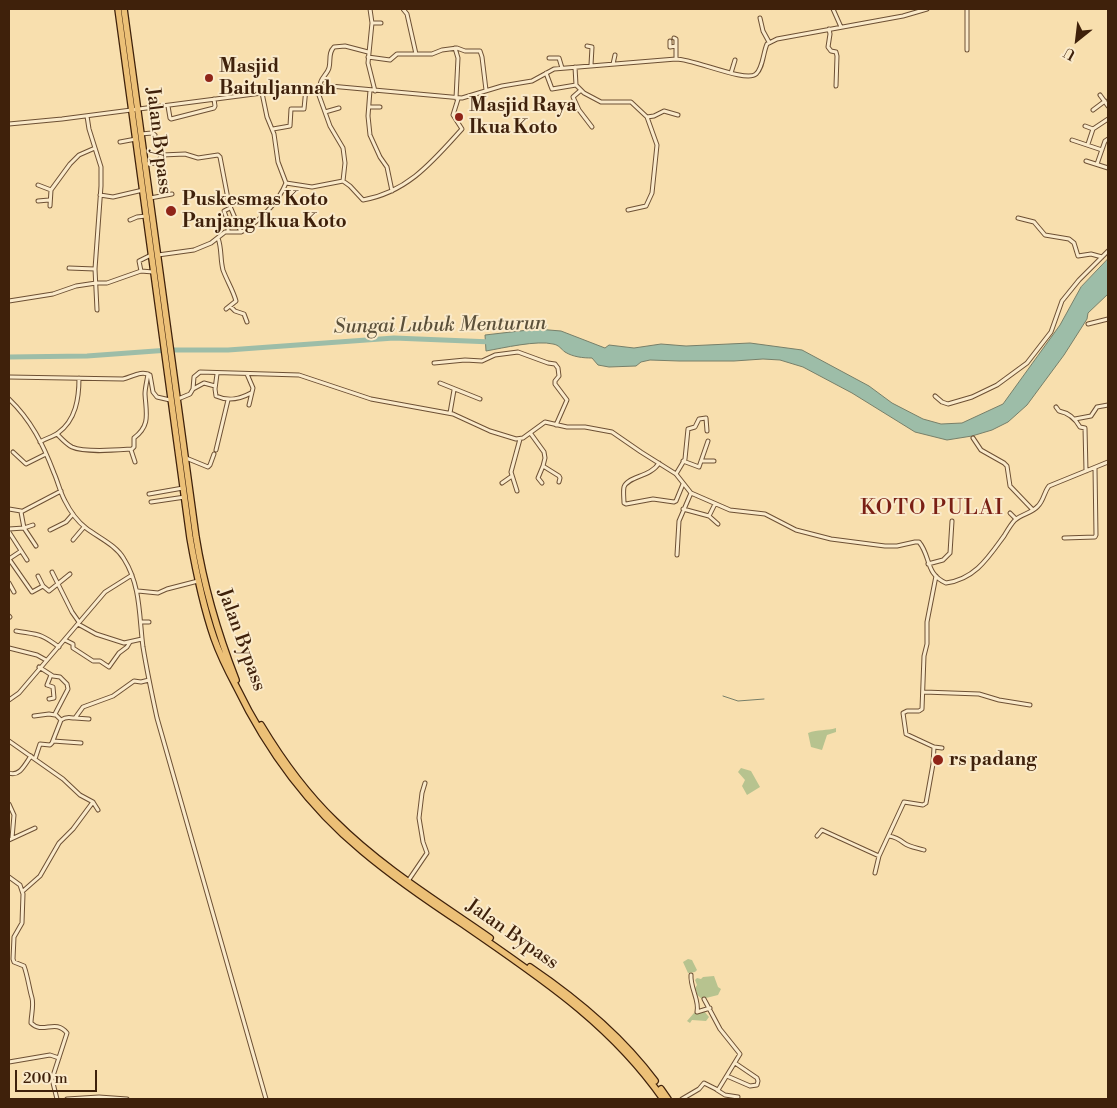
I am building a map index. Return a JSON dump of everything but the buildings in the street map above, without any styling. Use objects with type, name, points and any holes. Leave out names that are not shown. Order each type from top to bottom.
[{"type":"highway","points":[[118,9],[124,26]]},
{"type":"highway","name":"Jalan Bypass","points":[[124,9],[124,26],[135,109],[136,139],[150,216],[169,370],[185,457],[198,581],[205,611],[223,660],[271,750],[329,821],[383,869],[558,986],[581,1004],[620,1040],[645,1068],[668,1099]]},
{"type":"highway","name":"Jalan Bypass","points":[[135,109],[146,164],[150,216]]},
{"type":"highway","name":"Jalan Bypass","points":[[155,254],[155,272],[163,323]]},
{"type":"highway","name":"Jalan Bypass","points":[[174,399],[185,497],[204,582],[221,640],[237,681],[260,724],[293,773],[329,815],[371,853],[436,904],[555,989],[592,1018],[633,1060],[663,1099]]},
{"type":"street","points":[[370,9],[372,23],[368,68],[374,82],[368,116],[371,137],[387,167],[392,191]]},
{"type":"street","points":[[403,9],[407,14],[416,54]]},
{"type":"street","points":[[834,9],[841,27]]},
{"type":"street","points":[[9,124],[318,87],[341,87],[457,98],[532,81],[554,69],[676,59],[694,61],[750,77],[758,73],[766,44],[769,42],[903,16],[926,9]]},
{"type":"street","points":[[967,9],[967,50]]},
{"type":"street","points":[[760,18],[769,42]]},
{"type":"street","points":[[372,23],[381,23]]},
{"type":"street","points":[[830,29],[828,47],[836,52],[837,56],[836,86]]},
{"type":"street","points":[[674,38],[676,39],[676,59]]},
{"type":"street","points":[[670,42],[670,46],[676,46]]},
{"type":"street","points":[[343,181],[345,164],[343,148],[330,126],[318,87],[329,68],[330,51],[334,47],[345,46],[368,52]]},
{"type":"street","points":[[587,46],[592,47],[591,65]]},
{"type":"street","points":[[286,183],[312,187],[343,181],[363,200],[402,187],[418,174],[461,130],[462,127],[453,115],[457,98],[458,58],[455,48]]},
{"type":"street","points":[[368,57],[390,60],[395,55],[432,54],[455,48],[481,52],[486,90]]},
{"type":"street","points":[[613,64],[615,55]]},
{"type":"street","points":[[549,58],[559,58],[562,68]]},
{"type":"street","points":[[731,73],[735,60]]},
{"type":"street","points":[[575,67],[576,85],[581,90],[599,101],[629,101],[647,117],[657,145],[652,193],[646,206],[628,210]]},
{"type":"street","points":[[546,73],[552,89],[576,85]]},
{"type":"street","points":[[273,129],[290,126],[291,109],[304,109],[306,88]]},
{"type":"street","points":[[581,90],[573,97],[578,110],[592,127]]},
{"type":"street","points":[[141,271],[139,261],[155,254],[194,250],[211,243],[228,231],[241,232],[269,208],[282,193],[286,183],[278,162],[273,129],[267,117],[262,93]]},
{"type":"street","points":[[1100,95],[1108,106]]},
{"type":"street","points":[[168,106],[171,120],[214,108],[214,99]]},
{"type":"street","points":[[1094,110],[1105,101]]},
{"type":"street","points":[[370,107],[380,107]]},
{"type":"street","points":[[325,112],[339,108]]},
{"type":"street","points":[[647,117],[654,116],[664,110],[678,115]]},
{"type":"street","points":[[87,116],[94,148],[101,167],[95,269],[97,310]]},
{"type":"street","points":[[1088,144],[1093,128],[1108,119]]},
{"type":"street","points":[[1085,126],[1093,128]]},
{"type":"street","points":[[141,134],[152,133],[155,135]]},
{"type":"street","points":[[120,142],[136,139]]},
{"type":"street","points":[[1097,164],[1105,141],[1108,139]]},
{"type":"street","points":[[1072,140],[1102,150]]},
{"type":"street","points":[[50,206],[50,190],[74,159],[94,148]]},
{"type":"street","points":[[146,164],[157,163],[162,155],[185,154],[198,158],[218,155],[230,208],[241,232]]},
{"type":"street","points":[[1086,161],[1108,168]]},
{"type":"street","points":[[38,185],[50,190]]},
{"type":"street","points":[[100,195],[113,196],[144,190]]},
{"type":"street","points":[[150,198],[172,194]]},
{"type":"street","points":[[38,202],[49,200]]},
{"type":"street","points":[[228,231],[228,222],[224,211],[230,208]]},
{"type":"street","points":[[130,220],[150,216]]},
{"type":"street","points":[[1018,218],[1034,222],[1045,234],[1068,239],[1074,243],[1078,256],[1091,254],[1102,257]]},
{"type":"street","points":[[218,238],[221,246],[223,270],[236,300],[226,309]]},
{"type":"street","points":[[935,396],[948,404],[972,398],[997,385],[1025,365],[1051,332],[1062,301],[1108,251]]},
{"type":"street","points":[[69,268],[95,269]]},
{"type":"street","points":[[9,301],[45,296],[96,283],[107,283],[141,271],[155,272]]},
{"type":"street","points":[[230,306],[236,312],[243,313],[247,322]]},
{"type":"street","points":[[1088,324],[1108,319]]},
{"type":"street","points":[[434,363],[465,360],[482,361],[496,355],[518,352],[555,364],[558,368],[559,376],[555,384],[568,400],[556,425]]},
{"type":"street","points":[[193,389],[193,379],[197,374],[203,372],[217,374],[299,375],[371,399],[450,413],[497,434],[520,439],[531,434],[544,422],[612,432],[676,474],[691,493],[737,512],[765,514],[796,530],[831,539],[885,546],[918,542],[922,546],[928,564],[936,576],[948,583],[966,577],[977,570],[989,558],[1016,519],[1033,510],[1040,503],[1045,490],[1049,486],[1108,462]]},
{"type":"street","points":[[148,374],[158,399],[174,399],[187,396],[193,389],[204,383],[215,386]]},
{"type":"street","points":[[9,377],[122,379],[133,375],[148,374]]},
{"type":"street","points":[[131,450],[134,447],[134,438],[143,430],[147,422],[145,392],[148,374]]},
{"type":"street","points":[[217,374],[216,396],[228,400],[240,399],[251,393]]},
{"type":"street","points":[[247,374],[252,385],[249,405]]},
{"type":"street","points":[[40,442],[57,434],[69,421],[76,408],[79,378]]},
{"type":"street","points":[[440,383],[480,399]]},
{"type":"street","points":[[450,413],[454,390]]},
{"type":"street","points":[[9,399],[28,419],[73,514],[84,527],[115,548],[125,560],[138,591],[148,680],[266,1099]]},
{"type":"street","points":[[185,457],[209,466],[215,452],[228,400]]},
{"type":"street","points":[[1074,419],[1091,416],[1097,407],[1108,405]]},
{"type":"street","points":[[1056,407],[1058,412],[1067,413],[1076,420],[1080,427],[1085,428],[1086,471]]},
{"type":"street","points":[[676,474],[685,458],[688,429],[695,427],[699,419],[706,418],[707,431]]},
{"type":"street","points":[[57,434],[69,446],[81,450],[131,450]]},
{"type":"street","points":[[531,434],[544,452],[545,458],[538,477],[542,483]]},
{"type":"street","points":[[973,438],[981,450],[1004,463],[1010,486],[1033,510]]},
{"type":"street","points":[[518,492],[512,476],[512,465],[520,439]]},
{"type":"street","points":[[683,461],[698,467],[708,441]]},
{"type":"street","points":[[131,450],[135,462]]},
{"type":"street","points":[[13,452],[26,464],[46,454]]},
{"type":"street","points":[[702,460],[714,462]]},
{"type":"street","points":[[660,463],[651,473],[627,484],[624,489],[624,504],[653,498],[674,502],[683,484]]},
{"type":"street","points":[[543,466],[559,476],[559,482]]},
{"type":"street","points":[[1064,538],[1095,537],[1096,535],[1096,468]]},
{"type":"street","points":[[502,483],[512,476]]},
{"type":"street","points":[[149,494],[184,488]]},
{"type":"street","points":[[9,509],[21,511],[61,491]]},
{"type":"street","points":[[677,556],[678,529],[683,509],[691,493]]},
{"type":"street","points":[[152,502],[185,497]]},
{"type":"street","points":[[709,516],[715,504]]},
{"type":"street","points":[[683,509],[709,516],[718,524]]},
{"type":"street","points":[[21,511],[20,514],[24,528],[36,546]]},
{"type":"street","points":[[1010,513],[1016,519]]},
{"type":"street","points":[[50,530],[66,522],[73,514]]},
{"type":"street","points":[[928,564],[943,560],[950,553],[952,521]]},
{"type":"street","points":[[27,560],[9,531],[33,525]]},
{"type":"street","points":[[73,540],[84,527]]},
{"type":"street","points":[[21,551],[9,559],[31,592],[43,586]]},
{"type":"street","points":[[52,572],[78,623],[96,634],[124,642],[143,639]]},
{"type":"street","points":[[38,576],[48,591],[70,574]]},
{"type":"street","points":[[9,700],[18,693],[39,667],[59,647],[105,592],[132,575]]},
{"type":"street","points":[[936,576],[927,622],[922,710],[903,713],[904,731],[911,737],[934,747],[942,748]]},
{"type":"street","points":[[138,591],[158,593],[198,581]]},
{"type":"street","points":[[9,583],[14,592]]},
{"type":"street","points":[[141,622],[149,622]]},
{"type":"street","points":[[16,631],[40,635],[59,647]]},
{"type":"street","points":[[65,640],[73,644],[73,648],[91,660],[101,662],[109,667],[130,642]]},
{"type":"street","points":[[9,648],[37,655],[46,660]]},
{"type":"street","points":[[39,667],[50,675],[60,677],[68,686],[55,715]]},
{"type":"street","points":[[49,700],[54,698],[53,688],[47,685],[50,675]]},
{"type":"street","points":[[75,718],[83,707],[113,696],[128,683],[134,680],[140,682],[148,680]]},
{"type":"street","points":[[924,692],[979,694],[999,700],[1030,705]]},
{"type":"street","points":[[34,716],[49,714],[55,715],[61,720]]},
{"type":"street","points":[[35,759],[40,744],[50,745],[53,741],[61,720],[68,716],[89,719]]},
{"type":"street","points":[[9,741],[71,785],[80,795],[93,802],[98,810]]},
{"type":"street","points":[[53,741],[81,743]]},
{"type":"street","points":[[875,873],[879,856],[904,802],[923,805],[926,802],[934,747]]},
{"type":"street","points":[[9,773],[17,773],[31,756]]},
{"type":"street","points":[[408,881],[428,851],[423,842],[419,818],[425,783]]},
{"type":"street","points":[[23,891],[40,876],[58,846],[84,817],[93,802]]},
{"type":"street","points":[[9,804],[14,815],[10,839],[26,834],[35,828]]},
{"type":"street","points":[[817,836],[821,830],[879,856]]},
{"type":"street","points":[[889,836],[901,840],[911,847],[924,850]]},
{"type":"street","points":[[9,877],[20,885],[23,891],[22,923],[14,935],[12,959],[24,967],[32,998],[31,1020],[33,1026],[41,1028],[60,1027],[67,1032],[52,1081],[57,1099]]},
{"type":"street","points":[[691,975],[693,993],[698,1006],[697,1012],[710,1008]]},
{"type":"street","points":[[704,1000],[720,1029],[739,1053],[735,1063],[717,1090]]},
{"type":"street","points":[[9,1062],[45,1056],[59,1058]]},
{"type":"street","points":[[727,1076],[750,1086],[756,1085],[758,1079],[735,1063]]},
{"type":"street","points":[[682,1099],[699,1089],[704,1083],[725,1095],[738,1097]]},
{"type":"street","points":[[67,1099],[127,1099]]},
{"type":"green space","points":[[836,728],[836,732],[827,735],[822,750],[811,747],[808,733]]},
{"type":"green space","points":[[741,768],[751,771],[760,787],[747,795],[742,786],[745,780],[738,772]]},
{"type":"green space","points":[[688,959],[692,960],[697,970],[695,972],[688,973],[683,962]]},
{"type":"green space","points":[[714,976],[718,987],[721,989],[718,995],[702,999],[694,990],[697,985],[695,980],[697,978]]},
{"type":"green space","points":[[703,1010],[709,1017],[706,1021],[692,1020],[690,1023],[687,1021],[694,1013]]},
{"type":"shaded area","points":[[1108,259],[1108,294],[1088,313],[1087,319],[1064,355],[1027,405],[1008,422],[992,430],[972,436],[947,440],[915,432],[852,393],[803,367],[780,360],[650,360],[641,362],[636,366],[609,367],[598,365],[592,358],[571,355],[557,345],[546,343],[486,351],[485,335],[537,329],[561,331],[605,348],[609,345],[634,348],[661,344],[686,346],[750,343],[802,350],[869,386],[892,403],[923,419],[941,424],[962,423],[1003,404],[1060,325],[1081,287]]},
{"type":"waterway","name":"Sungai Lubuk Menturun","points":[[9,357],[87,356],[169,350],[228,350],[394,338],[492,342]]},
{"type":"waterway","points":[[723,696],[738,701],[764,699]]},
{"type":"waterway","points":[[827,834],[840,840]]},
{"type":"place","name":"Masjid Baituljannah","points":[[209,78]]},
{"type":"place","name":"Masjid Raya Ikua Koto","points":[[459,117]]},
{"type":"place","name":"Puskesmas Koto Panjang Ikua Koto","points":[[171,211]]},
{"type":"place","name":"rs padang","points":[[938,760]]},
{"type":"district","name":"KOTO PULAI","points":[[932,509]]}]
